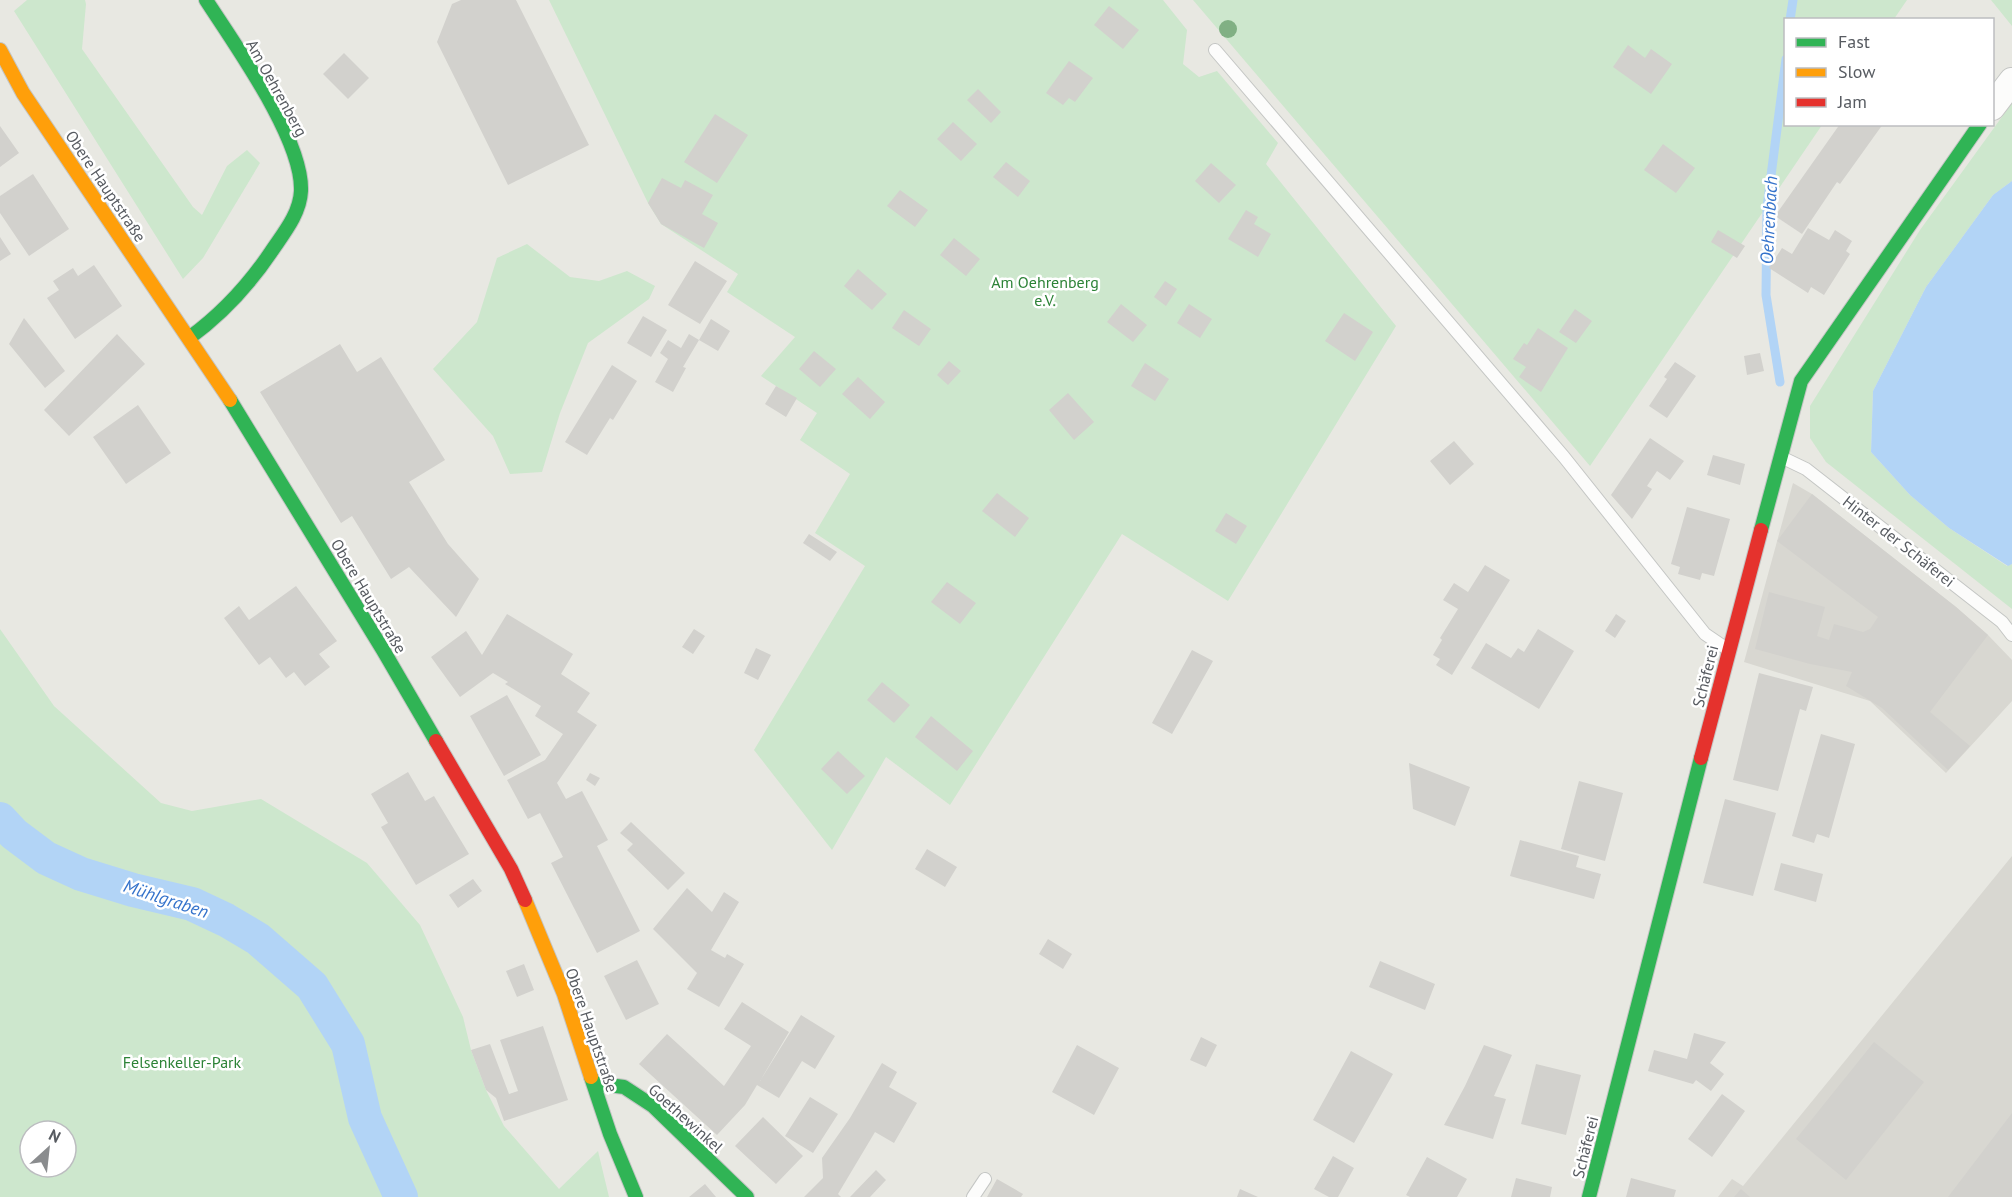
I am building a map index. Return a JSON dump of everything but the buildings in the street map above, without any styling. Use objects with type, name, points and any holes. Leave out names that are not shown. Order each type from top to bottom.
[{"type":"street","name":"Am Oehrenberg","points":[[189,338],[230,305],[255,276],[293,217],[301,191],[300,173],[287,134],[248,66],[206,0]]},
{"type":"street","name":"Obere Hauptstraße","points":[[0,50],[29,102],[246,424],[383,650],[511,869],[552,964],[610,1134],[636,1197]]},
{"type":"street","points":[[1994,104],[2012,81]]},
{"type":"street","name":"Schäferei","points":[[1589,1197],[1728,650],[1801,381],[1979,126]]},
{"type":"street","name":"Goethewinkel","points":[[593,1083],[624,1087],[653,1106],[747,1197]]},
{"type":"lane","points":[[1215,50],[1564,457],[1705,634],[1728,650]]},
{"type":"lane","name":"Hinter der Schäferei","points":[[1780,457],[1806,469],[2002,622],[2012,635]]},
{"type":"lane","points":[[973,1197],[985,1179]]},
{"type":"shaded area","points":[[1793,483],[1812,494],[1956,607],[2012,660],[2012,701],[1946,773],[1870,701],[1744,662]]},
{"type":"shaded area","points":[[2012,856],[2012,1197],[1718,1197],[1732,1179],[1743,1186]]},
{"type":"green space","points":[[27,0],[85,0],[82,49],[193,207],[202,215],[227,166],[247,150],[260,163],[203,258],[183,279],[14,11]]},
{"type":"green space","name":"Am Oehrenberg e.V.","points":[[549,0],[1163,0],[1187,30],[1183,64],[1199,77],[1217,71],[1278,143],[1266,164],[1396,326],[1228,601],[1122,534],[950,805],[886,757],[832,850],[754,750],[865,566],[815,533],[850,474],[800,440],[817,413],[761,376],[795,337],[727,292],[738,274],[661,224],[648,203]]},
{"type":"green space","points":[[1193,0],[1907,0],[1895,18],[1784,18],[1784,126],[1821,126],[1590,466]]},
{"type":"green space","points":[[1991,0],[2012,0],[2012,26]]},
{"type":"green space","points":[[2012,103],[2012,181],[1993,195],[1926,287],[1873,391],[1871,452],[1910,495],[1949,528],[2007,566],[2012,564],[2012,609],[1826,462],[1810,438],[1810,406],[1920,230]]},
{"type":"green space","points":[[527,244],[570,277],[599,281],[627,271],[655,286],[649,299],[588,343],[560,413],[542,472],[510,474],[493,436],[433,369],[477,322],[497,258]]},
{"type":"green space","name":"Felsenkeller-Park","points":[[0,629],[54,706],[161,803],[192,811],[261,799],[367,863],[420,925],[463,1017],[471,1050],[486,1090],[504,1126],[559,1189],[598,1151],[609,1197],[0,1197]]},
{"type":"water","points":[[2012,181],[2012,564],[2008,566],[1949,528],[1910,495],[1871,452],[1873,391],[1926,287],[1993,195]]},
{"type":"waterway","name":"Oehrenbach","points":[[1790,18],[1793,0]]},
{"type":"waterway","name":"Oehrenbach","points":[[1780,382],[1766,295],[1767,207],[1784,75]]},
{"type":"waterway","name":"Mühlgraben","points":[[0,819],[14,834],[46,858],[81,874],[133,890],[192,904],[226,920],[258,939],[312,986],[348,1044],[365,1118],[401,1197]]},
{"type":"traffic: fast","points":[[189,338],[244,288],[286,231],[298,208],[301,191],[299,170],[279,120],[249,66],[206,0]]},
{"type":"traffic: fast","points":[[1761,530],[1801,381],[1979,126]]},
{"type":"traffic: fast","points":[[230,400],[436,741]]},
{"type":"traffic: fast","points":[[1589,1197],[1701,758]]},
{"type":"traffic: fast","points":[[591,1077],[610,1134],[636,1197]]},
{"type":"traffic: fast","points":[[593,1083],[624,1087],[653,1106],[747,1197]]},
{"type":"traffic: slow","points":[[0,50],[23,93],[230,400]]},
{"type":"traffic: slow","points":[[525,900],[564,994],[591,1077]]},
{"type":"traffic: jam","points":[[1701,758],[1761,530]]},
{"type":"traffic: jam","points":[[436,741],[511,869],[525,900]]}]
